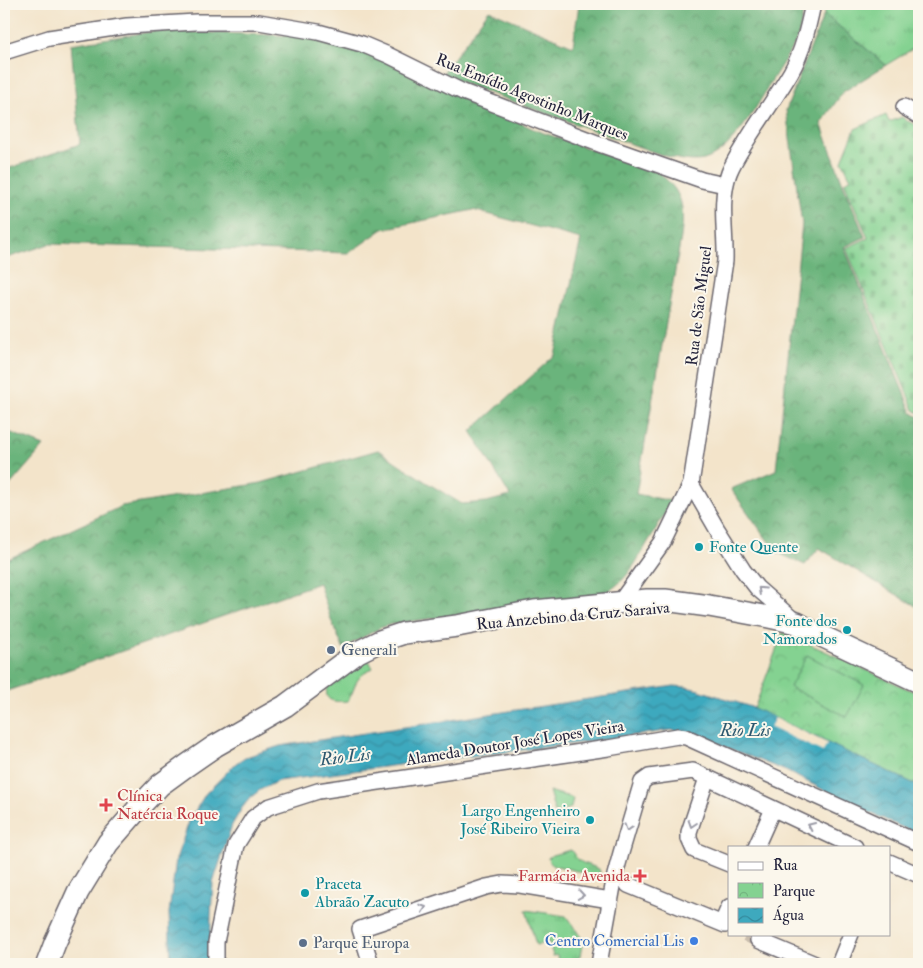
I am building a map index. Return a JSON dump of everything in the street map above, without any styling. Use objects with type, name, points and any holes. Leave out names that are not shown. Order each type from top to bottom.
[{"type":"street","name":"Rua de São Miguel","points":[[618,608],[663,542],[691,484],[725,260],[725,185],[728,174],[739,153],[791,72],[799,56],[813,4]]},
{"type":"street","name":"Rua Emídio Agostinho Marques","points":[[4,52],[49,38],[127,26],[196,22],[260,22],[318,32],[371,48],[463,92],[565,131],[702,180],[725,185]]},
{"type":"street","points":[[904,107],[919,116]]},
{"type":"street","points":[[691,484],[743,570],[758,588],[797,623]]},
{"type":"street","name":"Rua Anzebino da Cruz Saraiva","points":[[47,964],[78,892],[108,843],[160,785],[215,746],[285,706],[358,652],[380,641],[404,633],[457,626],[532,622],[618,608],[689,604],[797,623],[919,682]]},
{"type":"street","name":"Alameda Doutor José Lopes Vieira","points":[[216,964],[216,942],[236,845],[253,818],[268,808],[318,790],[678,736],[686,737],[727,754],[919,843]]},
{"type":"street","points":[[599,964],[610,900],[621,853],[642,782],[649,777],[693,771],[853,846]]},
{"type":"street","points":[[707,778],[689,832],[689,840],[694,850],[728,864]]},
{"type":"street","points":[[756,846],[773,809]]},
{"type":"street","points":[[890,862],[919,875]]},
{"type":"street","points":[[371,964],[360,929],[494,885],[520,885],[610,900]]},
{"type":"street","points":[[628,885],[724,924],[728,910]]},
{"type":"street","points":[[839,964],[850,936]]},
{"type":"street","points":[[761,939],[815,964]]},
{"type":"green space","points":[[579,4],[805,4],[796,41],[745,124],[725,147],[715,155],[704,160],[693,161],[662,155],[464,84],[443,73],[489,10],[573,46]]},
{"type":"green space","points":[[826,4],[919,4],[919,45],[886,65],[824,14]]},
{"type":"green space","points":[[824,14],[886,65],[843,92],[821,123],[865,237],[844,247],[912,413],[919,417],[919,608],[819,548],[805,565],[776,552],[731,489],[776,470],[802,224],[786,110]]},
{"type":"green space","points":[[156,31],[298,36],[340,45],[376,57],[538,131],[660,173],[672,186],[678,194],[682,206],[681,237],[636,494],[672,501],[637,561],[618,584],[601,595],[590,598],[397,623],[382,627],[343,648],[331,620],[319,583],[4,692],[4,561],[122,506],[261,483],[378,450],[462,504],[486,502],[510,496],[471,431],[555,355],[581,239],[473,210],[383,229],[349,253],[49,244],[4,259],[4,170],[80,144],[71,44]]},
{"type":"green space","points":[[886,115],[889,122],[902,117],[919,126],[919,413],[914,410],[846,248],[868,238],[844,182],[851,179],[842,161],[855,129]]},
{"type":"green space","points":[[4,430],[44,446],[4,492]]},
{"type":"green space","points":[[783,632],[919,694],[919,786],[754,709]]},
{"type":"green space","points":[[807,655],[864,685],[847,717],[790,687]]},
{"type":"green space","points":[[368,659],[373,668],[358,679],[348,701],[329,699],[327,696],[328,687]]},
{"type":"green space","points":[[549,791],[573,798],[571,808],[555,813]]},
{"type":"green space","points":[[571,850],[580,861],[599,869],[599,876],[586,882],[581,872],[553,865],[549,862],[548,858],[552,855]]},
{"type":"green space","points":[[526,910],[566,916],[583,940],[580,956],[571,963],[561,964],[557,955],[553,956],[549,942],[536,945]]},
{"type":"water","name":"Rio Lis","points":[[674,686],[699,690],[754,708],[919,786],[919,835],[853,805],[786,771],[718,744],[672,730],[278,781],[260,790],[250,798],[232,825],[213,883],[210,964],[171,964],[169,913],[176,859],[190,819],[206,793],[236,763],[249,756],[280,746]]},
{"type":"pier","points":[[775,718],[827,743],[823,752],[770,727]]},
{"type":"tunnel","points":[[750,936],[758,940]]},
{"type":"place","name":"Fonte Quente","points":[[699,547]]},
{"type":"place","name":"Fonte dos Namorados","points":[[847,630]]},
{"type":"place","name":"Generali","points":[[331,650]]},
{"type":"place","name":"Clínica Natércia Roque","points":[[106,805]]},
{"type":"place","name":"Largo Engenheiro José Ribeiro Vieira","points":[[590,820]]},
{"type":"place","name":"Farmácia Avenida","points":[[640,876]]},
{"type":"place","name":"Praceta Abraão Zacuto","points":[[305,893]]},
{"type":"place","name":"Centro Comercial Lis","points":[[694,941]]},
{"type":"place","name":"Parque Europa","points":[[303,943]]}]
